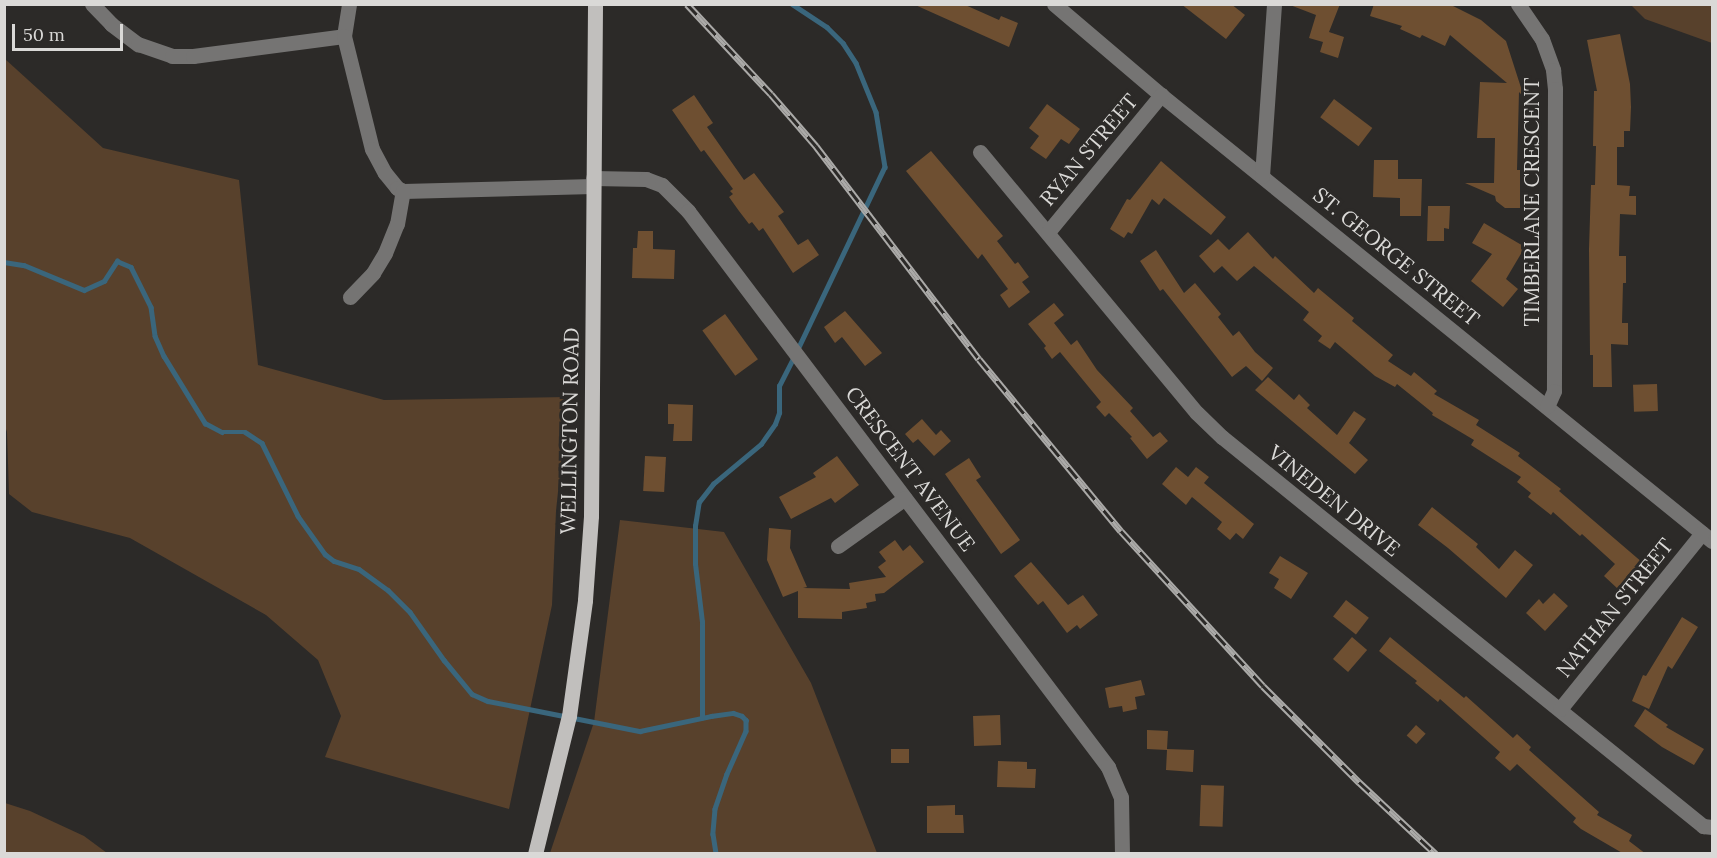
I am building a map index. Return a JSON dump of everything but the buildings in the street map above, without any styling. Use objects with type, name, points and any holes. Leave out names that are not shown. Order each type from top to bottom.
[{"type":"main road","name":"WELLINGTON ROAD","points":[[535,854],[569,716],[585,600],[591,516],[594,4]]},
{"type":"street","points":[[92,4],[117,29],[138,44],[172,56],[217,55],[344,36]]},
{"type":"street","points":[[349,4],[344,36],[372,149],[385,173],[397,188],[404,191],[397,224],[384,253],[373,273],[350,297]]},
{"type":"street","name":"ST. GEORGE STREET","points":[[1054,4],[1161,95],[1708,537]]},
{"type":"street","points":[[1262,176],[1274,4]]},
{"type":"street","name":"TIMBERLANE CRESCENT","points":[[1518,4],[1542,39],[1551,62],[1556,89],[1554,391],[1547,407]]},
{"type":"street","name":"RYAN STREET","points":[[1048,232],[1161,95]]},
{"type":"street","name":"VINEDEN DRIVE","points":[[980,153],[1179,392],[1214,429],[1703,826],[1713,827]]},
{"type":"street","name":"CRESCENT AVENUE","points":[[404,191],[646,179],[662,185],[677,197],[1108,767],[1121,797],[1122,854]]},
{"type":"street","points":[[838,546],[905,498]]},
{"type":"street","name":"NATHAN STREET","points":[[1560,710],[1708,537]]},
{"type":"shaded area","points":[[1631,5],[1712,5],[1712,43],[1645,19]]},
{"type":"shaded area","points":[[5,59],[103,148],[239,180],[258,365],[384,400],[568,397],[556,511],[552,605],[509,809],[325,757],[341,716],[318,660],[266,615],[130,538],[32,512],[9,494],[7,432],[4,423]]},
{"type":"shaded area","points":[[620,520],[724,532],[811,683],[877,853],[550,853],[594,722]]},
{"type":"shaded area","points":[[5,803],[30,811],[84,836],[107,853],[5,853]]},
{"type":"waterway","points":[[792,4],[827,27],[843,43],[856,63],[876,112],[885,167],[798,349]]},
{"type":"waterway","points":[[4,262],[24,265],[84,290],[104,281],[117,261],[131,267],[151,307],[155,336],[164,356],[205,423],[222,432],[245,432],[262,443],[298,516],[325,554],[334,561],[359,569],[388,590],[410,612],[444,660],[472,694],[488,701],[640,731],[711,716],[733,713],[742,716],[746,720],[746,731],[715,809],[713,834],[716,854]]},
{"type":"waterway","points":[[702,718],[702,622],[695,564],[695,526],[699,502],[713,484],[761,444],[775,424],[779,413],[779,386],[794,356]]},
{"type":"railway","points":[[687,4],[816,146],[979,359],[1121,531],[1263,686],[1359,782],[1436,854]]}]
